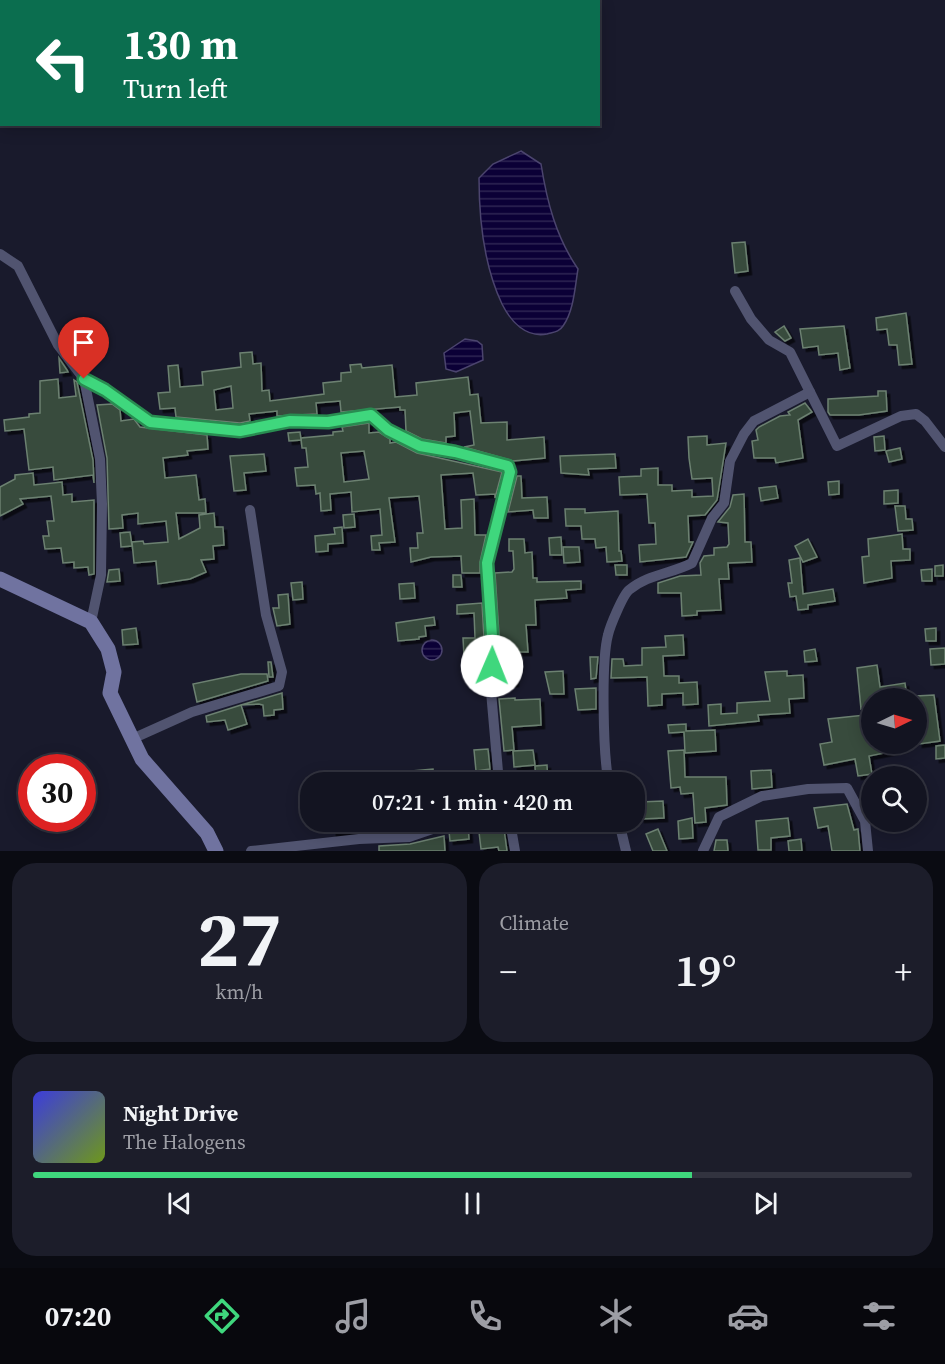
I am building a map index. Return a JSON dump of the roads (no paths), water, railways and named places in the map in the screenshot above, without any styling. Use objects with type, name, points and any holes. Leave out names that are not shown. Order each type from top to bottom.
[{"type":"street","points":[[0,254],[18,266],[58,345],[84,379],[105,390],[150,422],[240,431],[290,421],[328,422],[371,415],[388,430],[420,446],[455,452],[508,466],[510,472],[487,563],[493,651],[490,680],[498,772]]},
{"type":"street","points":[[735,291],[751,319],[769,340],[790,352],[837,446],[901,416],[916,414],[925,421],[945,447]]},
{"type":"street","points":[[84,379],[100,459],[102,504],[101,575],[91,622]]},
{"type":"street","points":[[608,772],[604,705],[607,636],[627,591],[650,576],[676,571],[692,563],[712,518],[724,502],[730,461],[744,434],[754,421],[810,392]]},
{"type":"street","points":[[132,739],[192,712],[279,686],[282,672],[266,615],[250,510]]},
{"type":"street","points":[[0,579],[91,622],[108,649],[114,672],[110,693],[142,759],[207,833],[216,851]]},
{"type":"street","points":[[703,851],[719,817],[762,796],[808,789],[847,788],[865,821],[868,851]]},
{"type":"street","points":[[250,851],[359,839],[409,837],[424,832]]},
{"type":"street","points":[[512,832],[515,851]]},
{"type":"street","points":[[621,832],[626,851]]}]
